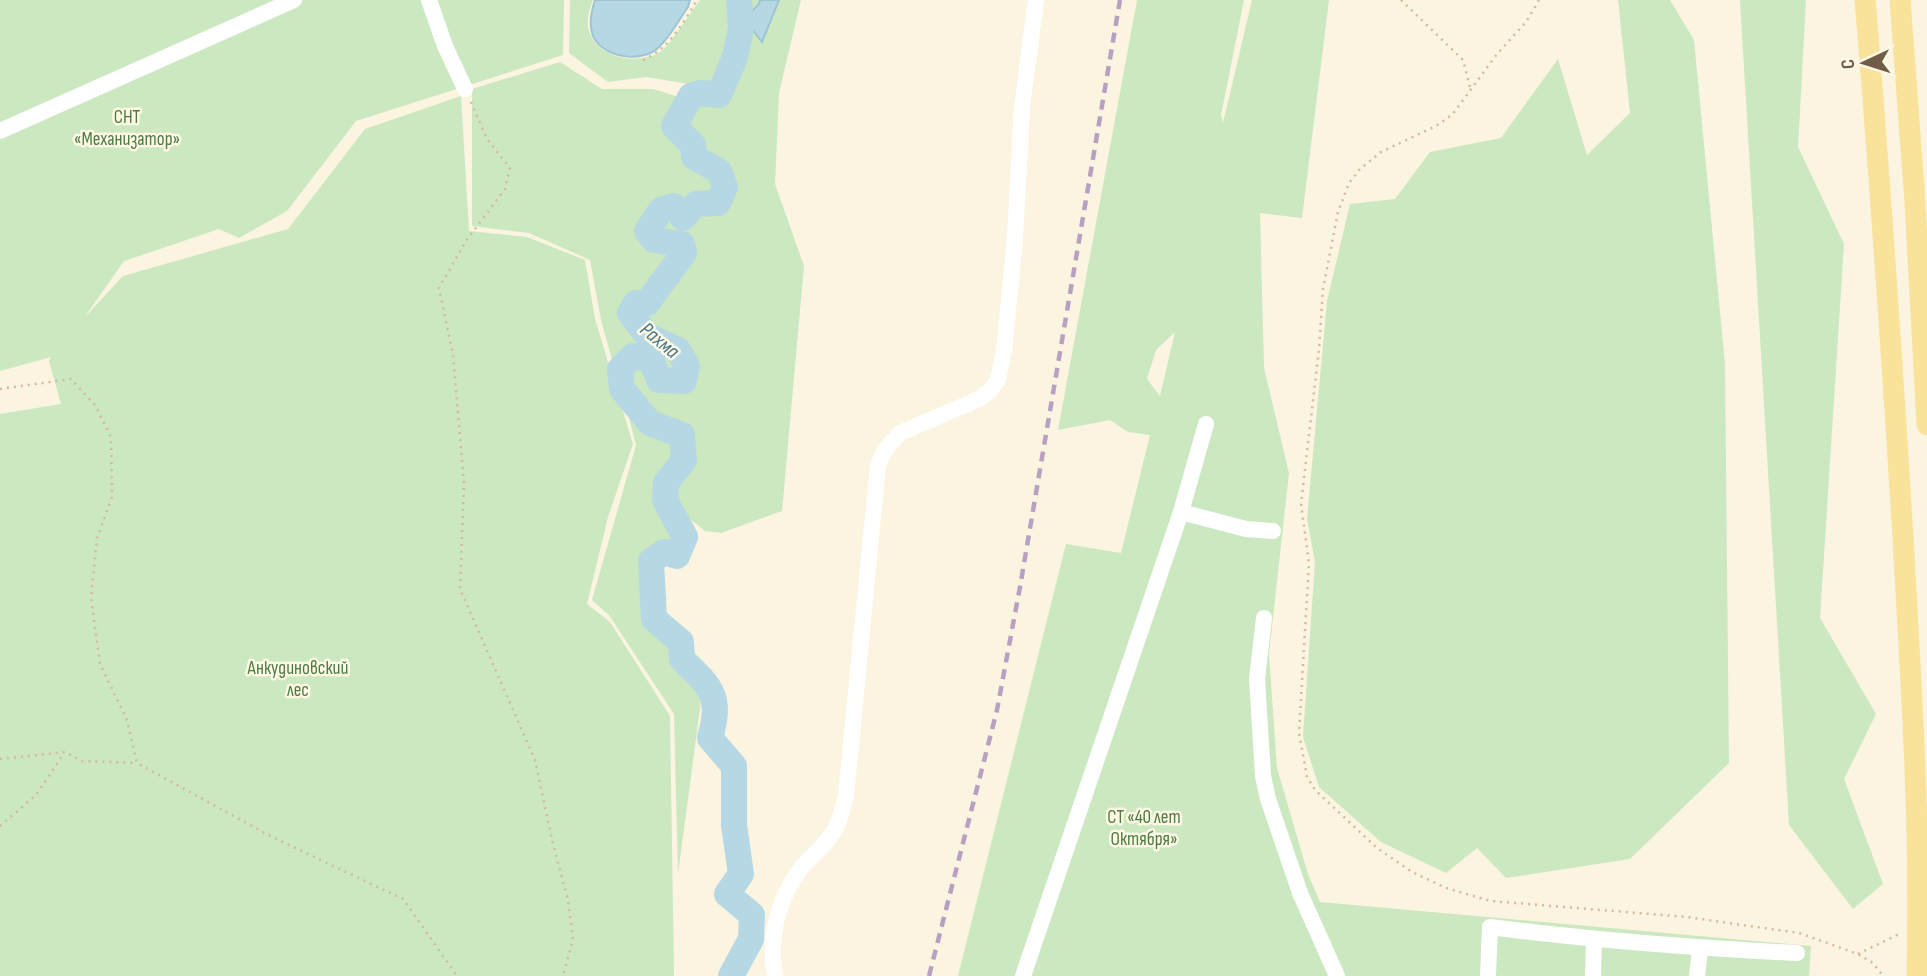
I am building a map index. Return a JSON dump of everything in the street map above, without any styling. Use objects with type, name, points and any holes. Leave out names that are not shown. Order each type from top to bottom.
[{"type":"main road","points":[[1865,0],[1883,211],[1912,692],[1917,976]]},
{"type":"main road","points":[[1900,0],[1915,202],[1927,425]]},
{"type":"street","points":[[0,131],[294,0]]},
{"type":"street","points":[[429,0],[445,46],[466,89]]},
{"type":"street","points":[[775,976],[772,961],[775,921],[787,891],[800,870],[836,827],[846,796],[878,465],[885,450],[900,433],[979,399],[989,392],[998,379],[1004,351],[1015,237],[1022,107],[1036,0]]},
{"type":"street","points":[[1023,976],[1181,512],[1206,424]]},
{"type":"street","points":[[1181,512],[1246,528],[1273,531]]},
{"type":"street","points":[[1264,618],[1257,679],[1268,799],[1300,893],[1337,976]]},
{"type":"street","points":[[1488,976],[1490,927],[1700,949],[1797,953]]},
{"type":"street","points":[[1592,976],[1594,940]]},
{"type":"street","points":[[1697,976],[1700,949]]},
{"type":"path","points":[[643,60],[654,55],[671,39],[696,0]]},
{"type":"path","points":[[1401,0],[1400,2],[1463,60],[1471,91]]},
{"type":"path","points":[[1539,0],[1526,22],[1497,54],[1452,115],[1436,126],[1381,152],[1360,169],[1349,183],[1338,212],[1323,289],[1319,349],[1301,504],[1309,562],[1299,733],[1307,776],[1321,797],[1377,848],[1412,872],[1446,888],[1491,901],[1687,916],[1799,933],[1858,954],[1873,963],[1883,976]]},
{"type":"path","points":[[466,89],[487,139],[510,168],[505,189],[466,241],[439,289],[453,355],[464,482],[460,589],[535,761],[568,900],[573,940],[563,976]]},
{"type":"path","points":[[0,389],[71,379],[95,405],[111,437],[112,497],[97,538],[91,598],[100,664],[127,720],[137,763]]},
{"type":"path","points":[[0,827],[37,793],[65,752]]},
{"type":"path","points":[[0,759],[65,752],[82,761],[137,763],[272,837],[402,899],[457,976]]},
{"type":"path","points":[[1858,954],[1918,923]]},
{"type":"green space","name":"Анкудиновский лес","points":[[0,0],[564,0],[563,55],[356,121],[287,211],[239,238],[219,229],[124,261],[84,318],[123,276],[288,229],[365,129],[461,96],[469,231],[527,237],[585,260],[595,319],[633,444],[608,517],[587,604],[610,622],[670,716],[674,976],[0,976],[0,414],[61,404],[49,361],[51,357],[0,371]]},
{"type":"green space","points":[[570,0],[593,0],[588,27],[598,46],[617,56],[639,58],[664,49],[700,0],[734,0],[729,52],[713,85],[646,77],[608,82],[569,53]]},
{"type":"green space","points":[[746,0],[801,0],[779,93],[775,184],[804,266],[782,511],[721,533],[705,531],[673,506],[672,484],[691,460],[688,430],[651,415],[629,381],[636,366],[648,368],[656,387],[688,386],[692,363],[684,346],[651,329],[642,312],[650,310],[689,255],[685,239],[657,230],[673,215],[684,223],[699,211],[720,208],[729,192],[729,176],[699,153],[696,141],[681,124],[698,101],[723,100],[745,32]]},
{"type":"green space","name":"СТ «40 лет Октября»","points":[[1137,0],[1244,0],[1221,115],[1223,123],[1252,0],[1329,0],[1302,218],[1260,213],[1264,368],[1289,473],[1269,654],[1277,768],[1308,874],[1320,902],[1811,946],[1809,976],[958,976],[1066,544],[1121,553],[1150,435],[1128,432],[1110,420],[1058,430]],"holes":[[[1175,332],[1160,396],[1147,379],[1156,350]]]},
{"type":"green space","points":[[1618,0],[1670,0],[1694,40],[1725,364],[1729,763],[1630,859],[1506,878],[1477,848],[1446,873],[1381,842],[1319,787],[1303,737],[1315,562],[1307,519],[1327,301],[1350,204],[1395,199],[1430,152],[1501,138],[1558,59],[1587,155],[1630,113]]},
{"type":"green space","points":[[1740,0],[1806,0],[1798,147],[1844,244],[1820,618],[1876,714],[1844,779],[1883,884],[1853,909],[1789,825]]},
{"type":"green space","points":[[560,62],[602,89],[653,89],[682,98],[670,129],[686,148],[693,162],[717,181],[712,196],[695,198],[686,207],[675,198],[660,204],[640,229],[646,241],[676,253],[645,296],[634,297],[624,311],[637,334],[669,355],[674,367],[665,371],[652,350],[627,349],[613,363],[601,320],[590,260],[529,233],[472,226],[472,89]]},
{"type":"green space","points":[[624,399],[653,432],[676,442],[677,459],[660,483],[659,505],[678,536],[674,550],[662,548],[645,558],[649,623],[676,645],[678,662],[703,686],[678,874],[674,714],[609,615],[592,600],[636,445]]},
{"type":"water","points":[[595,0],[690,0],[662,44],[651,53],[634,57],[606,50],[594,38],[591,19]]},
{"type":"water","points":[[760,0],[779,0],[762,42],[749,25],[749,14]]},
{"type":"waterway","name":"Рахма","points":[[731,976],[751,939],[752,915],[727,894],[741,874],[734,825],[734,766],[710,738],[715,712],[712,694],[682,659],[681,642],[654,619],[651,561],[664,552],[677,556],[685,537],[665,500],[666,483],[684,460],[682,435],[650,423],[622,389],[620,369],[633,356],[651,359],[659,380],[684,381],[687,366],[678,350],[648,336],[630,313],[636,303],[647,303],[684,253],[682,244],[654,240],[647,231],[661,210],[674,206],[683,218],[696,204],[718,203],[725,187],[719,171],[694,157],[693,145],[674,126],[691,96],[701,93],[719,95],[735,57],[741,28],[739,0]]},
{"type":"railway","points":[[929,976],[997,710],[1120,0]]},
{"type":"park label","name":"СНТ «Механизатор»","points":[[127,127]]}]
